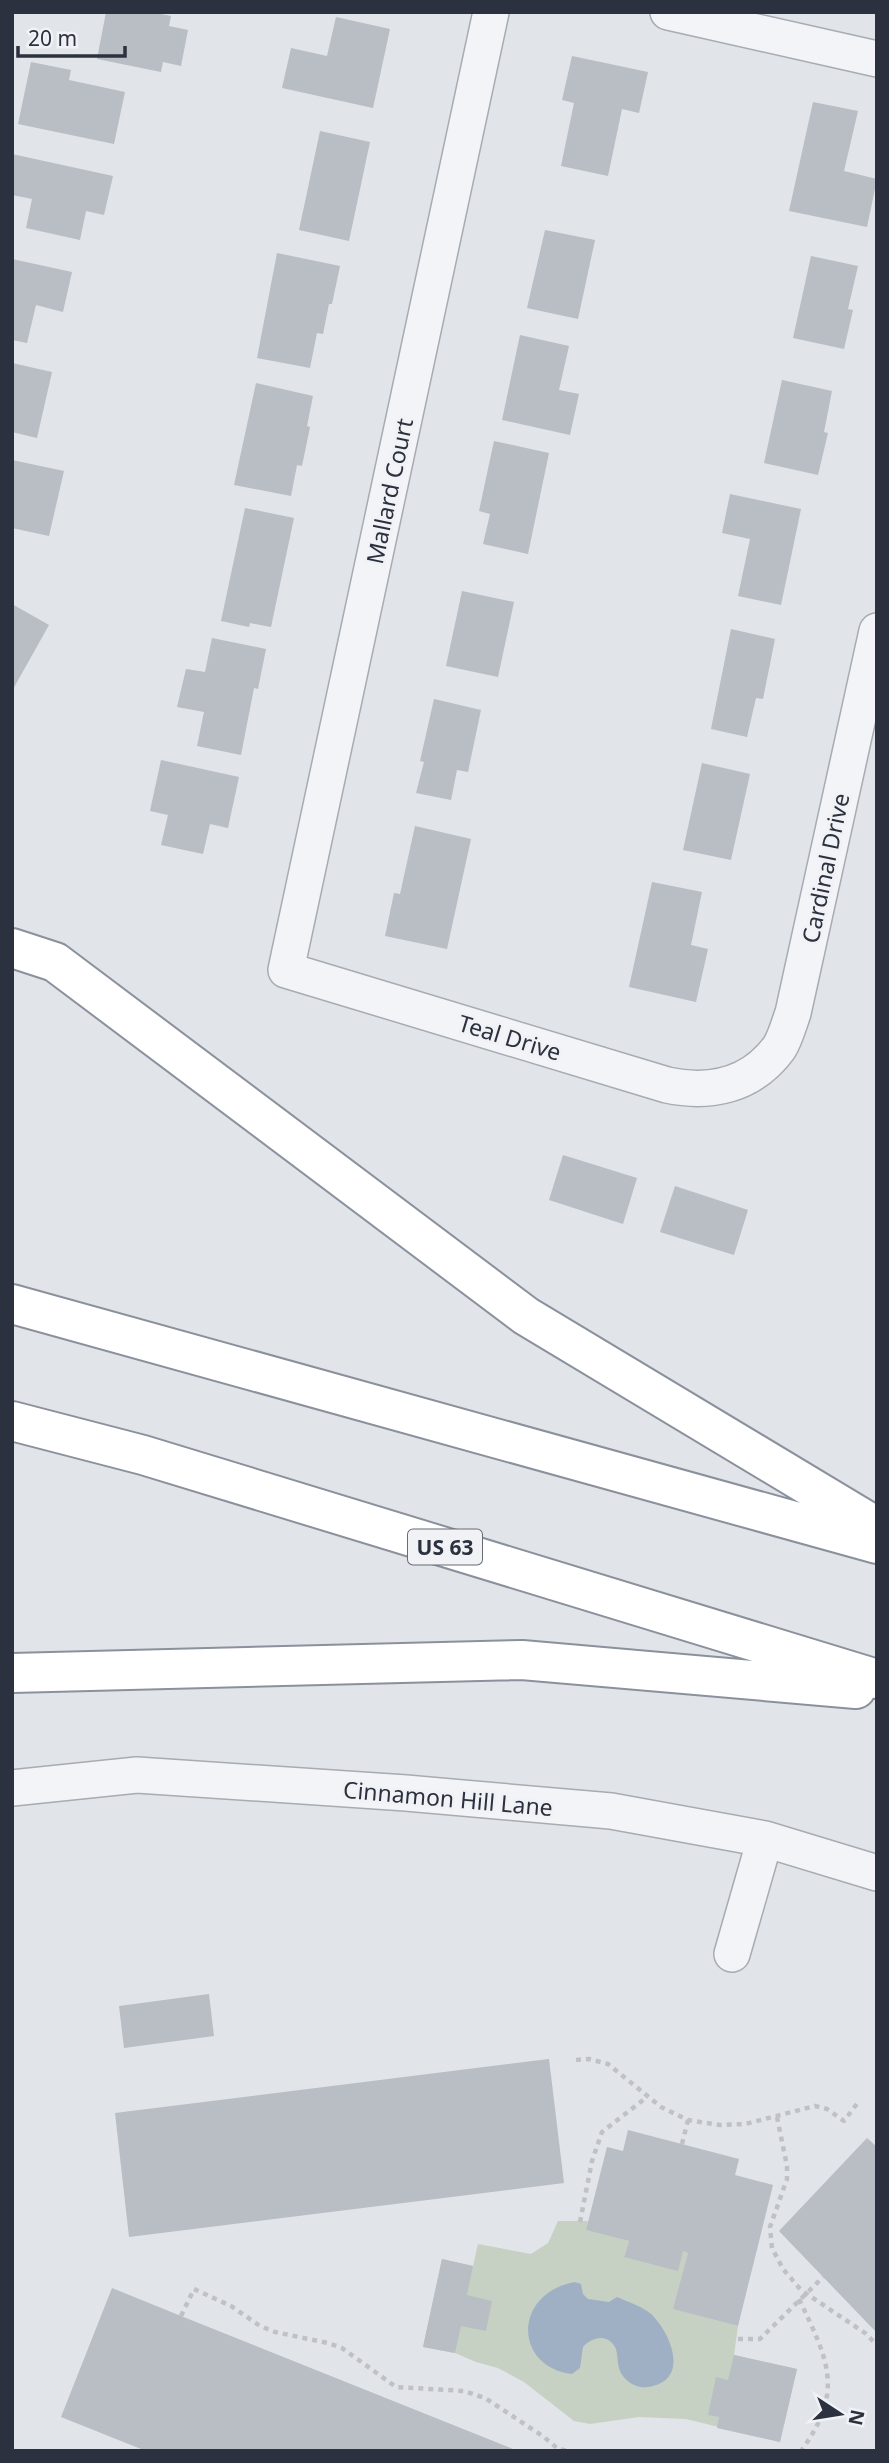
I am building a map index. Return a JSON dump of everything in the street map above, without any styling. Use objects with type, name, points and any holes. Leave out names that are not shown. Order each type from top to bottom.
[{"type":"highway","points":[[12,948],[55,962],[526,1316],[877,1527]]},
{"type":"highway","points":[[12,1304],[877,1544]]},
{"type":"highway","name":"US 63","points":[[12,1421],[143,1455],[877,1679]]},
{"type":"highway","points":[[12,1673],[523,1660],[877,1691]]},
{"type":"street","name":"Mallard Court","points":[[286,970],[491,12]]},
{"type":"street","points":[[667,12],[877,59]]},
{"type":"street","name":"Cardinal Drive","points":[[735,1082],[759,1069],[780,1047],[793,1013],[877,631]]},
{"type":"street","name":"Teal Drive","points":[[286,970],[667,1085],[692,1090],[714,1089],[735,1082]]},
{"type":"street","name":"Cinnamon Hill Lane","points":[[12,1788],[136,1775],[406,1793],[611,1811],[765,1839],[877,1874]]},
{"type":"street","points":[[732,1954],[765,1839]]},
{"type":"path","points":[[576,2060],[589,2059],[608,2064],[661,2107],[688,2120],[720,2125],[745,2124],[815,2106],[827,2109],[844,2120],[859,2101]]},
{"type":"path","points":[[580,2221],[592,2161],[602,2132],[648,2097]]},
{"type":"path","points":[[777,2117],[788,2166],[770,2227],[772,2248],[783,2269],[806,2293],[865,2333],[877,2345]]},
{"type":"path","points":[[682,2144],[688,2120]]},
{"type":"path","points":[[738,2339],[760,2339],[823,2277]]},
{"type":"path","points":[[181,2316],[194,2289],[231,2306],[260,2326],[275,2332],[342,2348],[396,2387],[464,2391],[485,2398],[535,2430],[558,2449],[565,2450]]},
{"type":"path","points":[[799,2300],[821,2344],[828,2365],[824,2414],[801,2451]]},
{"type":"green space","points":[[558,2221],[588,2221],[587,2230],[629,2241],[624,2257],[683,2251],[688,2253],[674,2309],[738,2326],[734,2355],[797,2369],[780,2442],[686,2419],[639,2417],[590,2424],[574,2421],[524,2382],[498,2368],[455,2353],[423,2347],[442,2259],[473,2266],[478,2244],[531,2254],[548,2243]]},
{"type":"water","points":[[575,2282],[581,2284],[583,2294],[588,2299],[609,2302],[617,2297],[651,2314],[670,2344],[673,2366],[669,2376],[661,2383],[648,2387],[630,2383],[618,2365],[615,2347],[604,2338],[595,2339],[583,2347],[580,2368],[572,2374],[553,2368],[539,2358],[531,2345],[528,2330],[531,2314],[540,2300],[555,2289]]},
{"type":"building","points":[[106,12],[151,12],[171,16],[169,26],[188,30],[181,66],[163,62],[161,72],[97,59]]},
{"type":"building","points":[[336,17],[390,29],[373,108],[282,88],[291,48],[327,56]]},
{"type":"building","points":[[572,56],[648,72],[639,113],[622,109],[608,176],[561,166],[574,103],[562,100]]},
{"type":"building","points":[[31,62],[71,70],[69,80],[125,92],[114,144],[18,124]]},
{"type":"building","points":[[813,102],[858,111],[844,171],[877,179],[867,227],[789,211]]},
{"type":"building","points":[[320,131],[370,142],[349,241],[299,230]]},
{"type":"building","points":[[12,154],[113,176],[104,215],[86,211],[80,240],[26,228],[32,199],[12,195]]},
{"type":"building","points":[[545,230],[595,240],[578,319],[527,308]]},
{"type":"building","points":[[277,253],[340,266],[323,334],[317,333],[310,368],[257,358]]},
{"type":"building","points":[[811,256],[858,266],[848,309],[853,310],[844,349],[793,338]]},
{"type":"building","points":[[12,259],[72,272],[63,312],[36,305],[27,343],[12,340]]},
{"type":"building","points":[[520,335],[569,346],[559,390],[579,394],[570,435],[502,420]]},
{"type":"building","points":[[12,363],[52,372],[37,438],[12,432]]},
{"type":"building","points":[[782,380],[832,391],[824,432],[828,433],[818,475],[764,463]]},
{"type":"building","points":[[256,383],[313,396],[302,466],[297,465],[291,496],[234,485]]},
{"type":"building","points":[[494,441],[549,453],[528,554],[483,544],[490,514],[479,511]]},
{"type":"building","points":[[12,460],[64,471],[49,536],[12,528]]},
{"type":"building","points":[[730,494],[801,509],[781,605],[738,596],[750,539],[722,533]]},
{"type":"building","points":[[245,508],[294,518],[271,627],[250,623],[249,627],[221,621]]},
{"type":"building","points":[[462,591],[514,602],[498,677],[446,666]]},
{"type":"building","points":[[12,604],[49,625],[12,691]]},
{"type":"building","points":[[731,629],[775,639],[763,699],[756,698],[747,737],[711,729]]},
{"type":"building","points":[[212,638],[266,649],[258,689],[254,688],[241,755],[197,746],[204,712],[177,707],[186,669],[205,672]]},
{"type":"building","points":[[434,699],[481,710],[468,772],[457,770],[451,800],[416,793]]},
{"type":"building","points":[[161,760],[239,777],[228,828],[210,824],[203,854],[161,845],[168,815],[150,811]]},
{"type":"building","points":[[702,763],[750,774],[731,860],[683,850]]},
{"type":"building","points":[[415,826],[471,839],[447,949],[385,936],[394,893],[400,894]]},
{"type":"building","points":[[652,882],[702,892],[691,945],[708,949],[696,1002],[629,987]]},
{"type":"building","points":[[563,1155],[637,1178],[623,1224],[549,1200]]},
{"type":"building","points":[[675,1186],[748,1210],[734,1255],[660,1232]]},
{"type":"building","points":[[209,1994],[214,2036],[124,2048],[119,2006]]},
{"type":"building","points":[[549,2059],[564,2183],[129,2237],[115,2113]]},
{"type":"building","points":[[628,2130],[739,2159],[735,2175],[773,2185],[738,2326],[673,2309],[688,2253],[683,2251],[678,2271],[624,2257],[629,2241],[586,2230],[607,2147],[623,2151]]},
{"type":"building","points":[[867,2138],[877,2147],[877,2333],[779,2231]]},
{"type":"building","points":[[442,2259],[473,2266],[467,2295],[492,2301],[486,2331],[461,2326],[455,2353],[423,2347]]},
{"type":"building","points":[[112,2288],[518,2451],[146,2451],[61,2417]]},
{"type":"building","points":[[734,2355],[797,2369],[780,2442],[717,2428],[719,2417],[708,2415],[716,2377],[728,2380]]}]
